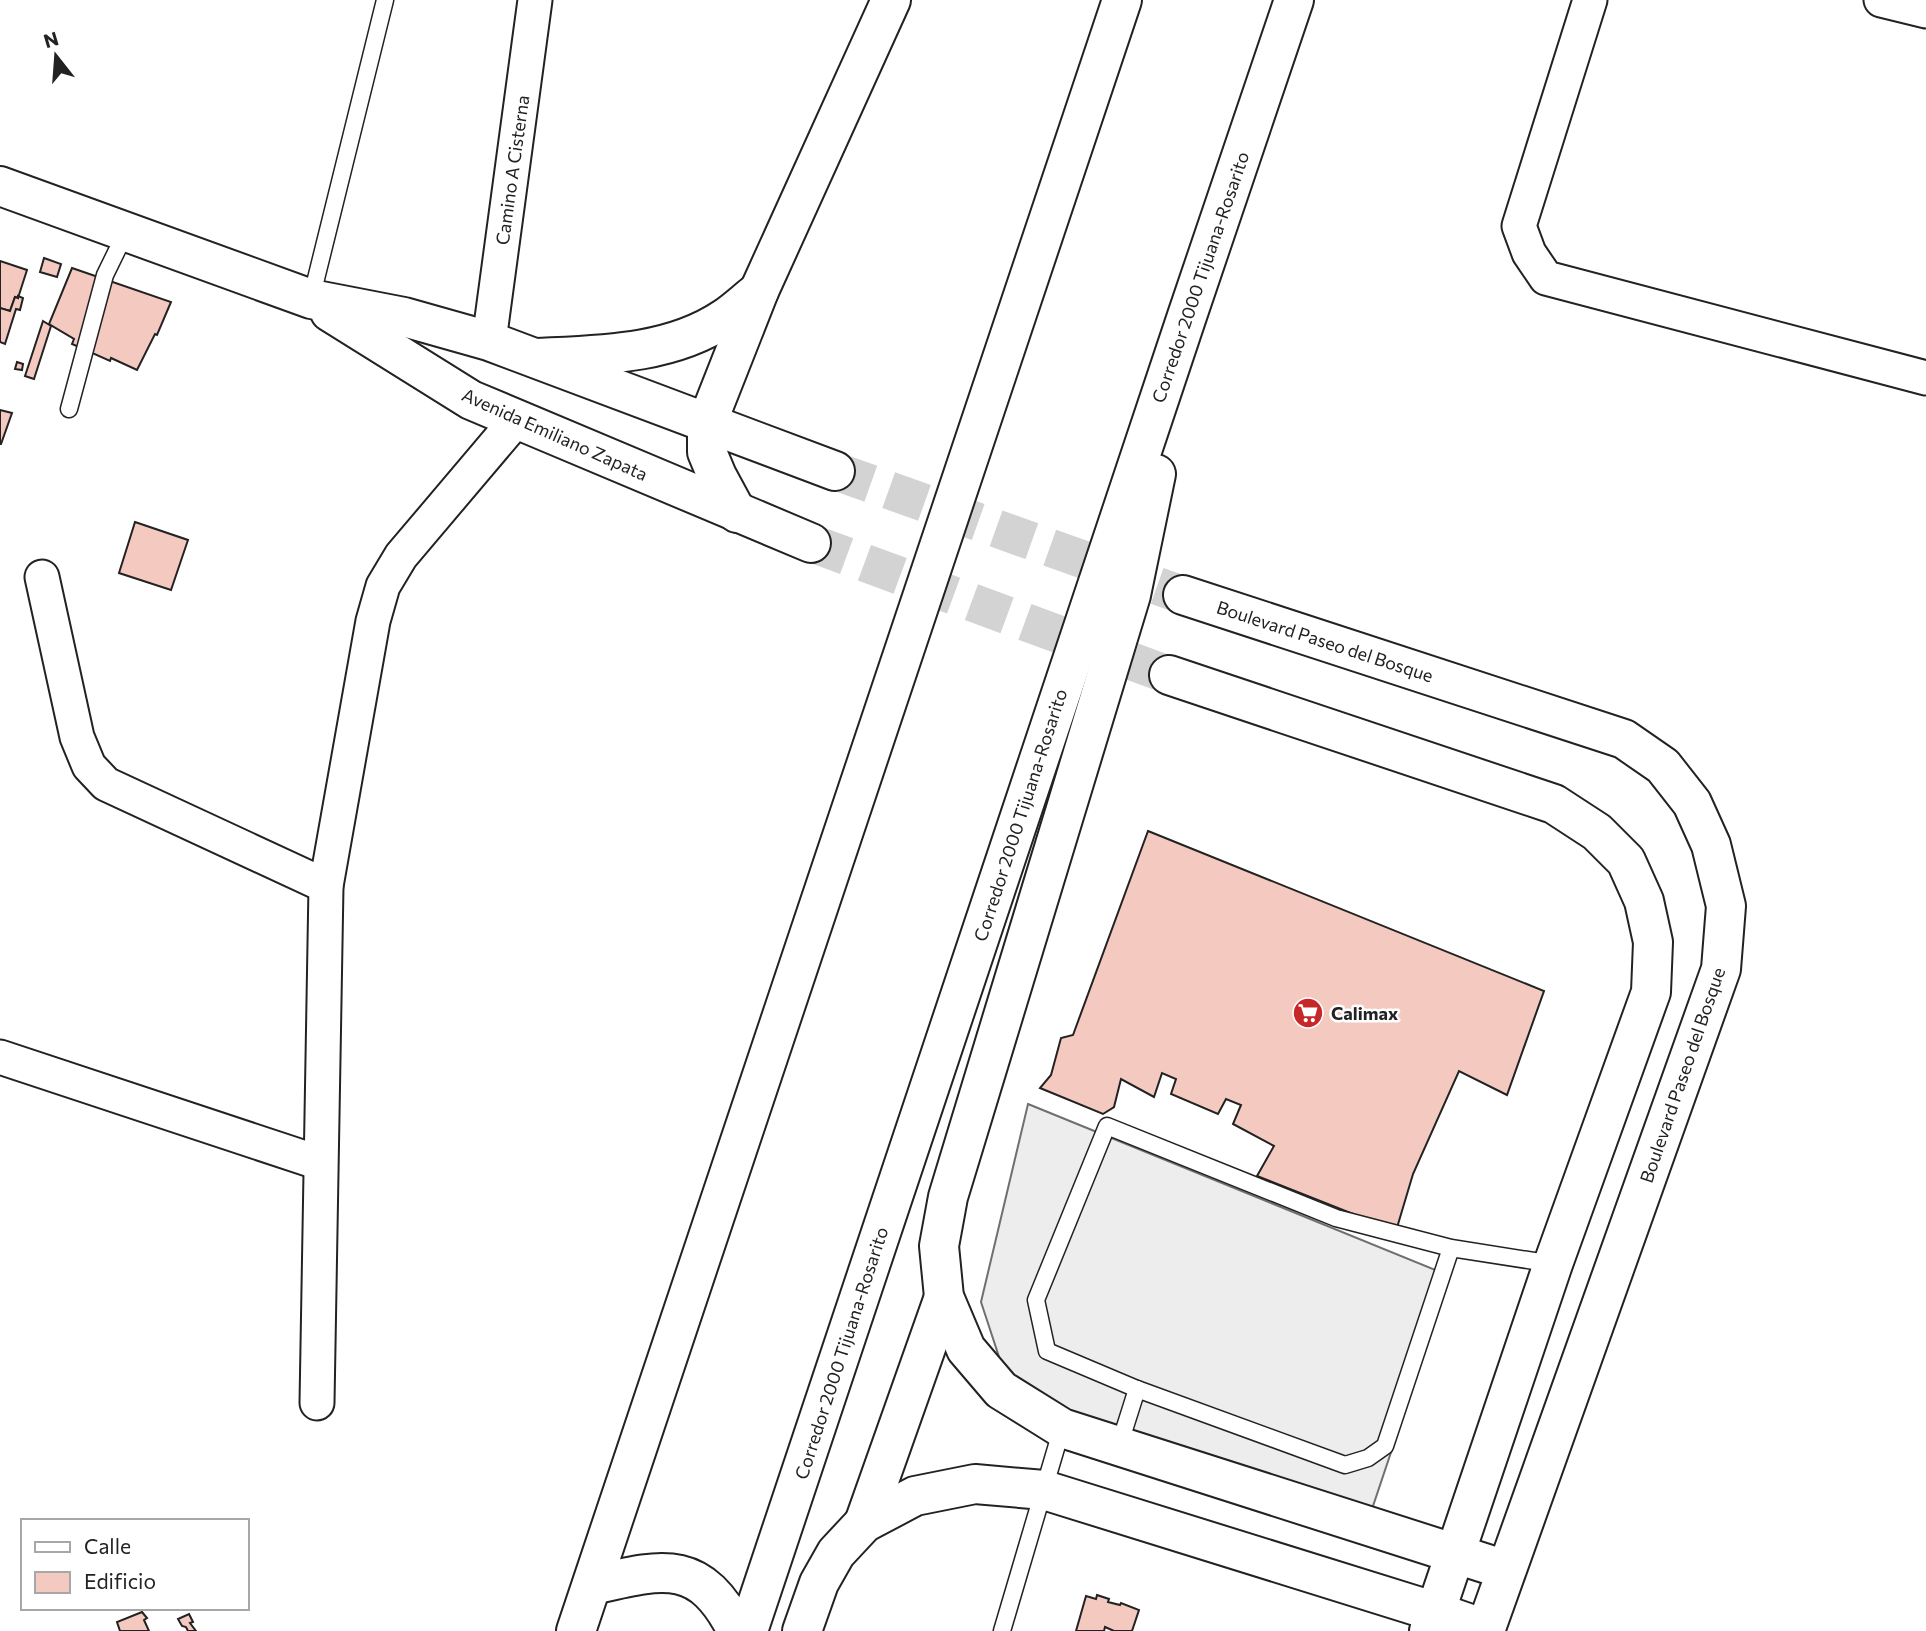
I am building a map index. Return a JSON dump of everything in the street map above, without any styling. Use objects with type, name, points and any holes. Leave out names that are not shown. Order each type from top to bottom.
[{"type":"main road","points":[[737,513],[707,452],[707,424],[759,291],[891,0]]},
{"type":"main road","points":[[576,1631],[1122,0]]},
{"type":"main road","name":"Corredor 2000 Tijuana-Rosarito","points":[[748,1631],[1294,0]]},
{"type":"main road","name":"Avenida Emiliano Zapata","points":[[0,186],[311,299],[404,317],[489,341],[835,471]]},
{"type":"main road","points":[[536,358],[613,354],[658,346],[691,335],[724,319],[759,291]]},
{"type":"main road","name":"Avenida Emiliano Zapata","points":[[311,299],[471,400],[811,543]]},
{"type":"main road","points":[[1187,316],[1131,595],[948,1197],[939,1246],[944,1297],[966,1349],[1002,1390],[1062,1428],[1506,1570]]},
{"type":"main road","name":"Boulevard Paseo del Bosque","points":[[1183,595],[1624,739],[1663,766],[1692,803],[1711,845],[1726,906],[1721,969],[1506,1570],[1487,1630]]},
{"type":"main road","points":[[1169,675],[1554,804],[1597,832],[1626,861],[1644,901],[1653,942],[1650,992],[1553,1264],[1433,1621]]},
{"type":"main road","points":[[864,1523],[944,1297]]},
{"type":"main road","points":[[802,1631],[819,1583],[836,1553],[864,1523],[915,1496],[975,1484],[1044,1489],[1433,1621],[1487,1630]]},
{"type":"main road","points":[[592,1585],[664,1571],[691,1577],[707,1587],[728,1614],[737,1631]]},
{"type":"street","name":"Camino A Cisterna","points":[[489,341],[534,0]]},
{"type":"street","points":[[1590,0],[1519,226],[1529,253],[1546,278],[1926,378]]},
{"type":"street","points":[[1881,0],[1926,11]]},
{"type":"street","points":[[317,1403],[326,886],[373,621],[383,586],[401,556],[517,419]]},
{"type":"street","points":[[42,577],[78,737],[89,766],[106,784],[326,886]]},
{"type":"street","points":[[0,1058],[320,1163]]},
{"type":"lane","points":[[311,299],[385,0]]},
{"type":"lane","points":[[69,409],[105,275],[127,232]]},
{"type":"lane","points":[[1451,1248],[1385,1446],[1367,1458],[1345,1465],[1138,1389],[1047,1351],[1036,1300],[1107,1126],[1336,1217],[1451,1248],[1553,1264]]},
{"type":"lane","points":[[1119,1446],[1138,1389]]},
{"type":"lane","points":[[1002,1631],[1062,1428]]},
{"type":"shaded area","points":[[1028,1104],[1450,1276],[1372,1509],[1092,1424],[1004,1372],[981,1302]]},
{"type":"building","points":[[44,258],[61,264],[57,277],[40,272]]},
{"type":"building","points":[[0,261],[27,270],[18,298],[15,297],[10,311],[0,308]]},
{"type":"building","points":[[72,268],[171,302],[157,335],[155,334],[137,370],[72,344],[74,339],[49,324]]},
{"type":"building","points":[[15,297],[23,298],[20,310],[16,309],[5,344],[0,342],[0,308],[10,311]]},
{"type":"building","points":[[43,321],[51,326],[34,379],[25,376]]},
{"type":"building","points":[[17,362],[23,364],[22,370],[15,369]]},
{"type":"building","points":[[0,410],[12,413],[1,444],[0,444]]},
{"type":"building","points":[[135,522],[188,540],[171,590],[119,573]]},
{"type":"building","name":"Calimax","points":[[1148,831],[1544,991],[1507,1095],[1459,1071],[1413,1174],[1396,1231],[1257,1176],[1274,1146],[1233,1124],[1241,1105],[1226,1099],[1218,1114],[1171,1094],[1176,1079],[1162,1073],[1154,1097],[1121,1079],[1114,1107],[1103,1114],[1040,1088],[1051,1075],[1061,1038],[1073,1035]]},
{"type":"building","points":[[1097,1595],[1109,1599],[1108,1602],[1121,1603],[1139,1610],[1132,1631],[1114,1631],[1105,1627],[1104,1631],[1076,1631],[1086,1596],[1096,1599]]},
{"type":"building","points":[[142,1612],[147,1618],[144,1620],[149,1631],[120,1631],[117,1622]]},
{"type":"building","points":[[189,1614],[193,1622],[190,1623],[196,1631],[188,1631],[178,1619]]},
{"type":"tunnel","points":[[835,471],[1183,595]]},
{"type":"tunnel","points":[[811,543],[1169,675]]},
{"type":"place","name":"Calimax","points":[[1308,1013]]}]
